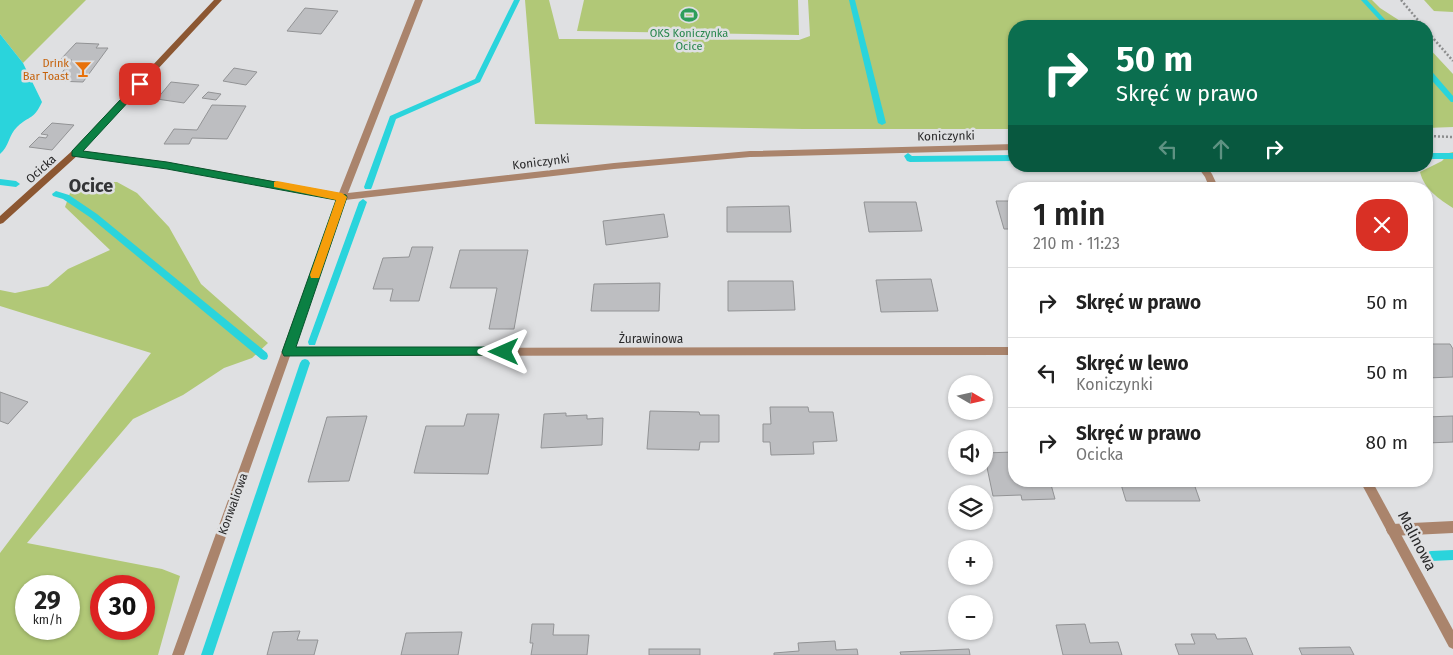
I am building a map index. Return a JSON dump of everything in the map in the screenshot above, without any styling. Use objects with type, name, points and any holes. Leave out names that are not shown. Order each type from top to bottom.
[{"type":"street","name":"Ocicka","points":[[0,222],[75,153],[218,0]]},
{"type":"street","name":"Konwaliowa","points":[[178,655],[342,197],[419,0]]},
{"type":"street","name":"Koniczynki","points":[[75,153],[167,165],[342,197],[614,166],[750,154],[1008,147]]},
{"type":"street","name":"Żurawinowa","points":[[288,352],[1008,351]]},
{"type":"street","name":"Malinowa","points":[[1369,487],[1453,643]]},
{"type":"street","points":[[1392,530],[1453,527]]},
{"type":"path","points":[[1401,0],[1418,20]]},
{"type":"path","points":[[1433,38],[1453,61]]},
{"type":"path","points":[[1433,136],[1453,137]]},
{"type":"green space","points":[[0,0],[86,0],[23,63],[0,34]]},
{"type":"green space","points":[[525,0],[549,0],[559,39],[799,40],[810,36],[808,0],[1372,0],[1380,8],[1399,20],[1008,20],[1008,129],[803,129],[535,124]]},
{"type":"green space","name":"OKS Koniczynka Ocice","points":[[584,0],[798,0],[799,35],[577,31]]},
{"type":"green space","points":[[1424,0],[1453,0],[1453,12],[1434,11]]},
{"type":"green space","points":[[1433,53],[1453,74],[1453,127],[1433,128]]},
{"type":"green space","points":[[1453,152],[1453,208],[1437,197],[1433,192],[1433,182],[1424,182],[1420,172],[1433,172],[1433,166],[1442,161],[1449,153]]},
{"type":"green space","points":[[74,182],[117,182],[137,193],[169,227],[201,284],[268,343],[252,358],[224,368],[183,395],[133,419],[27,543],[162,569],[180,576],[158,655],[0,655],[0,553],[151,353],[0,306],[0,290],[15,293],[48,286],[68,269],[110,250],[65,207]]},
{"type":"water","points":[[0,34],[23,63],[42,102],[34,115],[14,130],[0,154]]},
{"type":"building","points":[[305,8],[338,11],[321,34],[287,31]]},
{"type":"building","points":[[76,43],[99,44],[96,48],[108,48],[83,82],[55,81],[72,60],[61,59]]},
{"type":"building","points":[[234,68],[257,72],[246,85],[223,81]]},
{"type":"building","points":[[171,82],[199,85],[184,103],[157,99]]},
{"type":"building","points":[[208,92],[221,94],[216,100],[202,98]]},
{"type":"building","points":[[212,105],[246,106],[227,139],[192,138],[189,144],[164,144],[174,129],[197,130]]},
{"type":"building","points":[[52,123],[74,125],[52,150],[29,147],[39,137],[46,138],[48,135],[41,134]]},
{"type":"building","points":[[996,201],[1008,201],[1008,229],[1004,229]]},
{"type":"building","points":[[864,202],[916,202],[922,231],[869,232]]},
{"type":"building","points":[[789,206],[791,232],[727,232],[727,207]]},
{"type":"building","points":[[664,214],[668,237],[606,245],[603,221]]},
{"type":"building","points":[[412,247],[433,247],[419,301],[390,301],[393,289],[373,289],[383,258],[409,257]]},
{"type":"building","points":[[460,250],[528,250],[514,329],[489,329],[497,288],[450,288]]},
{"type":"building","points":[[931,279],[938,311],[881,312],[876,280]]},
{"type":"building","points":[[728,281],[793,281],[795,310],[728,311]]},
{"type":"building","points":[[660,283],[659,311],[591,311],[594,284]]},
{"type":"building","points":[[1433,344],[1450,344],[1453,349],[1453,377],[1433,378]]},
{"type":"building","points":[[0,392],[28,402],[8,424],[0,421]]},
{"type":"building","points":[[770,407],[808,407],[809,412],[833,412],[837,441],[813,442],[814,454],[771,455],[770,442],[763,442],[763,424],[771,424]]},
{"type":"building","points":[[650,411],[699,412],[700,415],[719,415],[719,442],[700,442],[699,450],[647,449]]},
{"type":"building","points":[[566,413],[566,416],[587,415],[587,419],[603,418],[602,445],[541,448],[544,414]]},
{"type":"building","points":[[467,414],[499,414],[488,474],[414,473],[426,426],[464,426]]},
{"type":"building","points":[[367,416],[349,481],[308,482],[327,417]]},
{"type":"building","points":[[1453,416],[1453,442],[1433,443],[1433,417]]},
{"type":"building","points":[[1008,452],[1008,487],[1052,487],[1055,499],[1022,500],[1021,495],[993,496],[993,485],[991,485],[989,475],[993,475],[993,453]]},
{"type":"building","points":[[1122,487],[1195,487],[1200,501],[1126,501]]},
{"type":"building","points":[[532,624],[554,624],[553,635],[589,635],[587,655],[531,655],[533,643],[530,643]]},
{"type":"building","points":[[1085,624],[1090,643],[1118,642],[1122,655],[1063,655],[1056,625]]},
{"type":"building","points":[[300,631],[297,640],[318,640],[314,655],[267,655],[273,632]]},
{"type":"building","points":[[462,632],[458,655],[401,655],[406,633]]},
{"type":"building","points":[[1191,634],[1215,634],[1217,639],[1246,638],[1253,655],[1179,655],[1175,644],[1195,644]]},
{"type":"building","points":[[835,641],[836,650],[857,649],[858,655],[774,655],[774,653],[799,651],[798,643]]},
{"type":"building","points":[[1350,647],[1354,655],[1302,655],[1299,648]]},
{"type":"building","points":[[649,649],[700,649],[700,655],[649,655]]},
{"type":"building","points":[[969,649],[970,655],[901,655],[900,652]]},
{"type":"waterway","points":[[368,187],[393,118],[478,80],[517,0]]},
{"type":"waterway","points":[[852,0],[882,123]]},
{"type":"waterway","points":[[1364,0],[1382,20]]},
{"type":"waterway","points":[[1433,77],[1453,100]]},
{"type":"waterway","points":[[908,156],[910,159],[1008,158]]},
{"type":"waterway","points":[[1433,156],[1453,156]]},
{"type":"waterway","points":[[0,182],[16,184]]},
{"type":"waterway","points":[[56,194],[66,197],[94,216],[264,356]]},
{"type":"waterway","points":[[312,342],[363,202]]},
{"type":"waterway","points":[[207,655],[305,363]]},
{"type":"waterway","points":[[1431,556],[1453,555]]},
{"type":"slow traffic","points":[[277,184],[342,197],[315,275]]},
{"type":"place","name":"OKS Koniczynka Ocice","points":[[689,15]]},
{"type":"place","name":"Drink Bar Toast","points":[[83,69]]},
{"type":"district","name":"Ocice","points":[[91,186]]},
{"type":"route","points":[[140,84],[75,153],[167,165],[342,197],[288,352],[504,352]]}]
